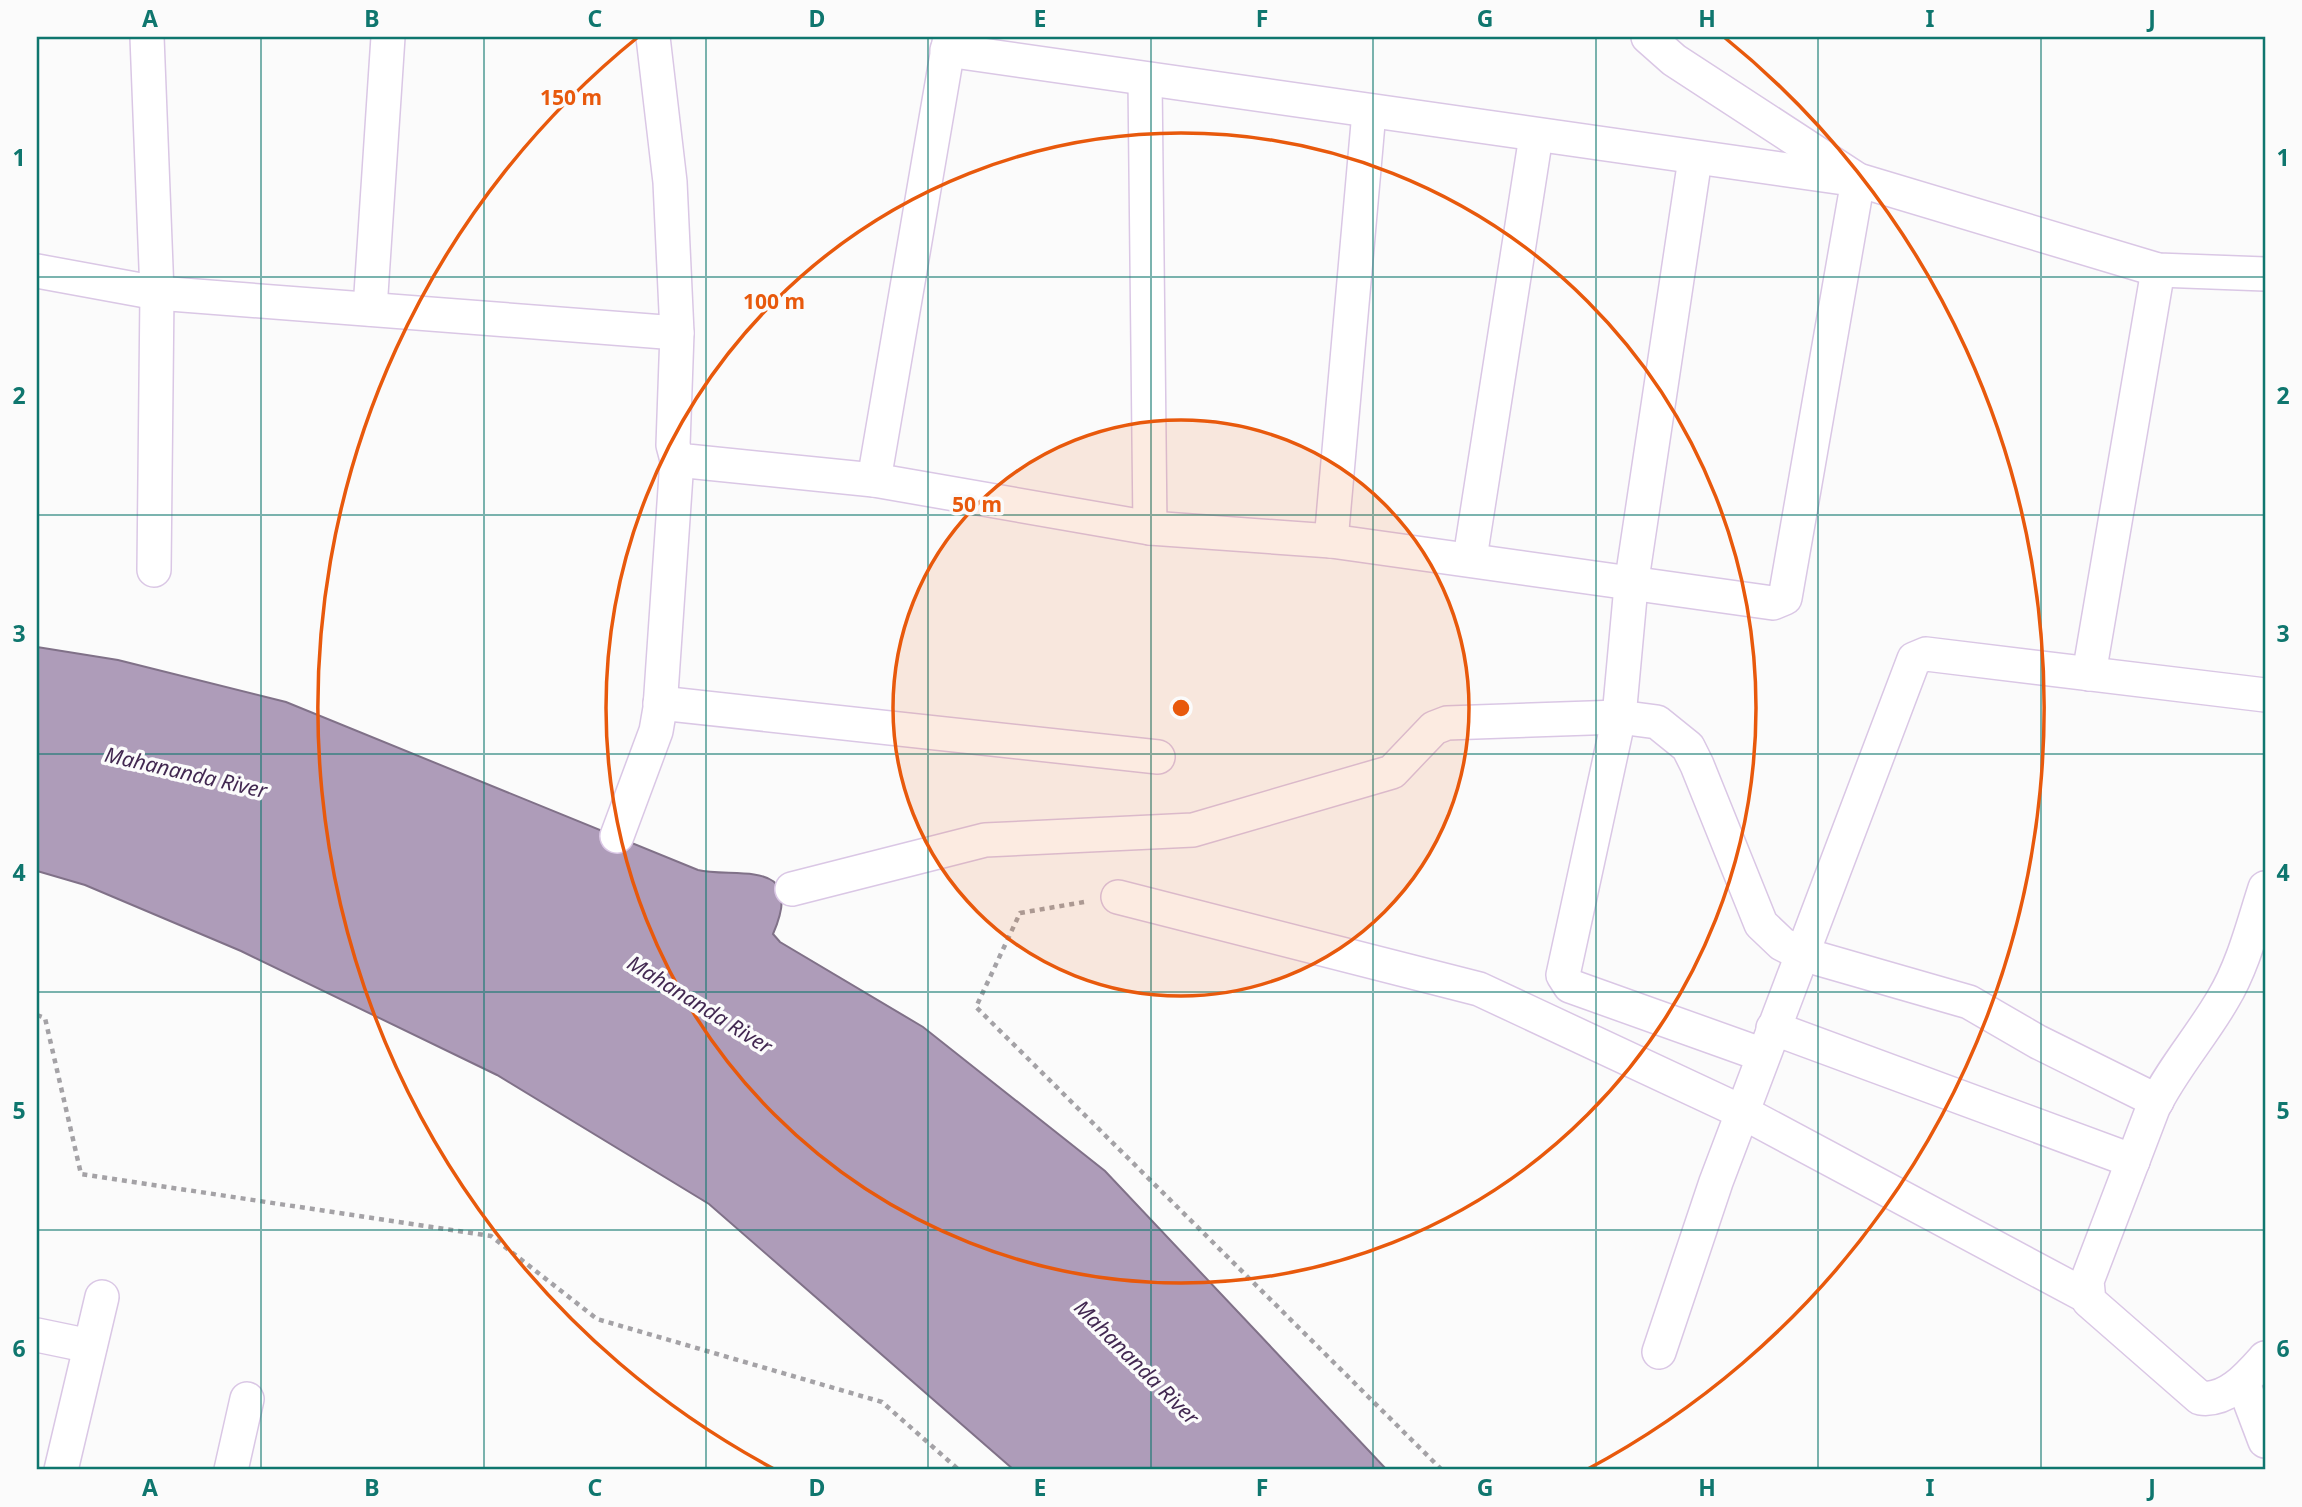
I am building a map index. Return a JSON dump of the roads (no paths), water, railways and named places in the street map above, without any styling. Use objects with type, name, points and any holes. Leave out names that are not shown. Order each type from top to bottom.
[{"type":"street","points":[[147,37],[157,293],[154,569]]},
{"type":"street","points":[[370,309],[388,37]]},
{"type":"street","points":[[617,836],[656,731],[677,460],[673,445],[677,333],[670,182],[653,37]]},
{"type":"street","points":[[1648,37],[1674,60],[1858,180]]},
{"type":"street","points":[[874,480],[948,43],[1145,79],[1858,180],[2158,270],[2265,274]]},
{"type":"street","points":[[1145,79],[1150,528]]},
{"type":"street","points":[[1331,541],[1369,112]]},
{"type":"street","points":[[1471,558],[1536,135]]},
{"type":"street","points":[[1695,159],[1631,586],[1619,717],[1563,968],[1564,981],[1768,1042],[2133,1161]]},
{"type":"street","points":[[677,460],[874,480],[1150,528],[1331,541],[1471,558],[1631,586],[1773,603],[1786,598],[1858,180]]},
{"type":"street","points":[[2089,674],[2158,270]]},
{"type":"street","points":[[37,271],[157,293],[677,333]]},
{"type":"street","points":[[1659,1352],[1742,1112],[1914,659],[1926,654],[2265,695]]},
{"type":"street","points":[[660,703],[1158,757]]},
{"type":"street","points":[[792,890],[985,840],[1193,830],[1392,772],[1439,725],[1619,717],[1657,722],[1688,747],[1761,924],[1782,944],[1802,954],[1969,1002],[2038,1042],[2157,1101]]},
{"type":"street","points":[[2087,1296],[2087,1281],[2157,1101],[2224,999],[2238,968],[2265,888]]},
{"type":"street","points":[[1118,897],[1479,989],[1742,1112],[2087,1296],[2200,1398],[2214,1398],[2243,1383],[2265,1357]]},
{"type":"street","points":[[61,1470],[102,1297]]},
{"type":"street","points":[[37,1335],[90,1346]]},
{"type":"street","points":[[2243,1383],[2265,1441]]},
{"type":"street","points":[[231,1470],[247,1399]]},
{"type":"water","name":"Mahananda River","points":[[37,647],[118,660],[286,702],[698,870],[762,876],[774,882],[781,892],[781,909],[773,934],[780,942],[923,1027],[1105,1171],[1387,1470],[1014,1470],[709,1204],[497,1075],[241,951],[85,885],[37,871]]}]
